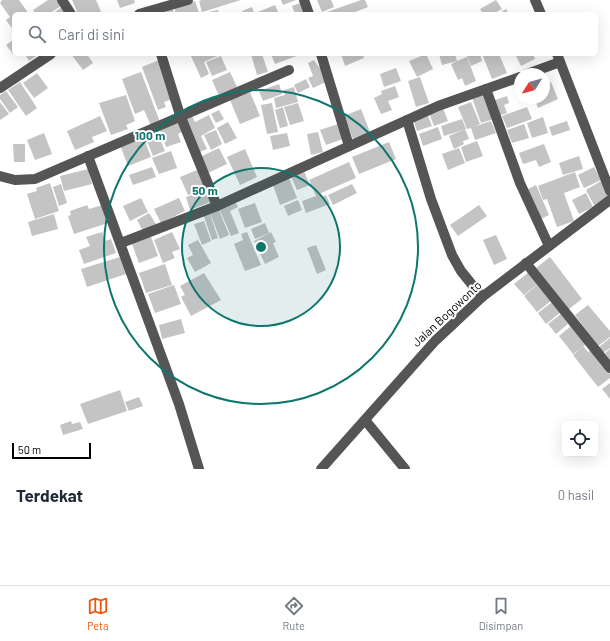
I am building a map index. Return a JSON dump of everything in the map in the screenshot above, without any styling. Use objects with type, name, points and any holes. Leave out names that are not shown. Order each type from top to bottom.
[{"type":"street","points":[[62,0],[70,12]]},
{"type":"street","points":[[147,12],[166,3],[188,0]]},
{"type":"street","points":[[304,0],[307,12]]},
{"type":"street","points":[[535,0],[540,12]]},
{"type":"street","points":[[0,88],[48,56]]},
{"type":"street","points":[[162,56],[180,116],[217,206]]},
{"type":"street","points":[[322,56],[349,146]]},
{"type":"street","points":[[539,68],[558,58],[610,191]]},
{"type":"street","points":[[0,176],[15,180],[35,179],[289,70]]},
{"type":"street","points":[[121,243],[217,206],[438,106],[514,79]]},
{"type":"street","points":[[486,89],[520,183],[549,246]]},
{"type":"street","points":[[407,120],[431,199],[452,255],[461,271],[482,297]]},
{"type":"street","points":[[88,156],[121,243],[178,404],[199,469]]},
{"type":"street","name":"Jalan Bogowonto","points":[[321,469],[434,341],[482,297],[610,200]]},
{"type":"street","points":[[526,263],[610,368]]},
{"type":"street","points":[[365,420],[405,469]]},
{"type":"building","points":[[2,0],[19,0],[28,12],[12,12],[12,28],[6,20],[10,17],[0,3]]},
{"type":"building","points":[[48,0],[58,0],[62,5],[52,12],[34,12],[33,10]]},
{"type":"building","points":[[72,0],[96,0],[101,12],[77,12]]},
{"type":"building","points":[[117,0],[134,0],[135,3],[120,8]]},
{"type":"building","points":[[241,0],[202,12],[199,1]]},
{"type":"building","points":[[281,0],[296,0],[283,5]]},
{"type":"building","points":[[317,0],[331,0],[334,7],[322,12]]},
{"type":"building","points":[[361,0],[365,0],[368,7],[355,12],[327,12]]},
{"type":"building","points":[[496,0],[502,9],[497,12],[482,12],[480,9]]},
{"type":"building","points":[[195,1],[199,12],[175,12],[174,7]]},
{"type":"building","points":[[303,2],[307,12],[294,12],[292,6]]},
{"type":"building","points":[[275,5],[278,12],[258,12]]},
{"type":"building","points":[[62,7],[65,12],[55,12]]},
{"type":"building","points":[[252,7],[254,12],[242,12]]},
{"type":"building","points":[[173,9],[174,12],[163,12]]},
{"type":"building","points":[[12,41],[12,53],[6,45]]},
{"type":"building","points":[[26,56],[36,56],[29,61]]},
{"type":"building","points":[[72,56],[88,56],[93,63],[83,70]]},
{"type":"building","points":[[191,56],[218,56],[204,62],[209,74],[201,78]]},
{"type":"building","points":[[221,56],[227,70],[212,76],[206,62]]},
{"type":"building","points":[[252,56],[263,56],[268,72],[257,75]]},
{"type":"building","points":[[272,56],[297,56],[275,64]]},
{"type":"building","points":[[342,56],[364,56],[364,58],[345,66]]},
{"type":"building","points":[[421,56],[427,56],[433,69],[417,77],[409,61]]},
{"type":"building","points":[[440,56],[456,56],[457,61],[442,65]]},
{"type":"building","points":[[467,56],[481,56],[482,61],[471,66]]},
{"type":"building","points":[[483,56],[500,56],[507,73],[492,79]]},
{"type":"building","points":[[516,56],[534,56],[535,59],[521,66]]},
{"type":"building","points":[[467,57],[476,81],[465,86],[462,78],[458,80],[451,64]]},
{"type":"building","points":[[159,60],[173,99],[164,102],[166,107],[158,110],[142,67]]},
{"type":"building","points":[[314,60],[319,67],[323,66],[328,81],[313,88],[308,78],[313,76],[308,63]]},
{"type":"building","points":[[396,68],[401,81],[384,87],[380,74]]},
{"type":"building","points":[[141,72],[160,122],[151,126],[144,110],[135,114],[122,79]]},
{"type":"building","points":[[230,72],[237,87],[219,96],[212,80]]},
{"type":"building","points":[[37,73],[48,88],[34,98],[23,83]]},
{"type":"building","points":[[420,77],[429,103],[416,107],[408,81]]},
{"type":"building","points":[[306,79],[310,87],[298,93],[294,85]]},
{"type":"building","points":[[20,82],[37,108],[26,116],[8,90]]},
{"type":"building","points":[[550,82],[551,82],[558,99],[550,103]]},
{"type":"building","points":[[279,84],[282,94],[263,101],[259,91]]},
{"type":"building","points":[[395,86],[399,97],[388,101],[392,110],[381,114],[374,98],[382,94],[381,91]]},
{"type":"building","points":[[294,87],[298,102],[276,108],[274,98],[285,95],[284,90]]},
{"type":"building","points":[[6,91],[18,107],[10,113],[0,99],[0,95]]},
{"type":"building","points":[[250,92],[260,116],[240,124],[230,100]]},
{"type":"building","points":[[485,94],[494,119],[481,123],[472,98]]},
{"type":"building","points":[[126,95],[135,121],[126,125],[128,129],[111,135],[99,103]]},
{"type":"building","points":[[507,96],[509,103],[504,105],[507,113],[498,116],[492,101]]},
{"type":"building","points":[[0,102],[9,114],[0,120]]},
{"type":"building","points":[[471,102],[480,124],[473,127],[491,121],[496,133],[475,140],[471,128],[467,129],[458,107]]},
{"type":"building","points":[[272,103],[278,132],[267,134],[261,105]]},
{"type":"building","points":[[298,103],[304,121],[290,125],[284,107]]},
{"type":"building","points":[[536,104],[547,104],[538,108]]},
{"type":"building","points":[[283,107],[288,126],[280,128],[275,110]]},
{"type":"building","points":[[527,107],[532,119],[507,128],[502,116]]},
{"type":"building","points":[[443,108],[448,121],[434,126],[429,113]]},
{"type":"building","points":[[361,109],[370,132],[353,139],[344,116]]},
{"type":"building","points":[[219,110],[224,119],[216,123],[211,114]]},
{"type":"building","points":[[427,113],[432,126],[417,131],[413,119]]},
{"type":"building","points":[[191,114],[195,122],[209,115],[215,128],[201,136],[207,149],[200,152],[183,118]]},
{"type":"building","points":[[100,116],[107,131],[92,137],[94,142],[75,150],[67,131]]},
{"type":"building","points":[[543,117],[548,133],[532,138],[527,123]]},
{"type":"building","points":[[462,119],[466,129],[444,136],[441,126]]},
{"type":"building","points":[[180,120],[184,131],[178,134],[181,142],[166,147],[159,127]]},
{"type":"building","points":[[567,121],[570,130],[552,136],[549,127]]},
{"type":"building","points":[[228,122],[237,138],[225,144],[217,128]]},
{"type":"building","points":[[338,124],[343,139],[326,145],[320,130]]},
{"type":"building","points":[[524,124],[529,138],[512,143],[507,130]]},
{"type":"building","points":[[438,127],[442,139],[423,146],[419,134]]},
{"type":"building","points":[[156,129],[165,151],[153,156],[144,134]]},
{"type":"building","points":[[465,129],[469,139],[463,141],[464,144],[454,149],[449,136]]},
{"type":"building","points":[[216,130],[222,144],[211,150],[204,135]]},
{"type":"building","points":[[318,132],[323,152],[311,155],[307,134]]},
{"type":"building","points":[[44,133],[52,154],[35,160],[27,140]]},
{"type":"building","points":[[287,133],[290,146],[273,150],[270,136]]},
{"type":"building","points":[[143,136],[151,157],[128,166],[120,145]]},
{"type":"building","points":[[477,141],[483,156],[466,162],[461,147]]},
{"type":"building","points":[[389,142],[396,159],[359,174],[352,157]]},
{"type":"building","points":[[13,144],[25,144],[25,162],[14,162]]},
{"type":"building","points":[[544,144],[551,162],[539,167],[536,160],[523,164],[519,153]]},
{"type":"building","points":[[219,148],[227,164],[208,173],[200,157]]},
{"type":"building","points":[[459,148],[465,163],[448,170],[442,154]]},
{"type":"building","points":[[245,149],[257,177],[240,185],[227,157]]},
{"type":"building","points":[[171,151],[177,168],[159,174],[152,158]]},
{"type":"building","points":[[579,156],[583,169],[563,175],[559,163]]},
{"type":"building","points":[[349,162],[356,178],[321,193],[322,197],[326,195],[330,204],[306,213],[302,201],[316,196],[309,180]]},
{"type":"building","points":[[152,167],[156,177],[133,185],[129,175]]},
{"type":"building","points":[[594,167],[601,180],[584,188],[578,175]]},
{"type":"building","points":[[88,169],[92,184],[64,191],[60,176]]},
{"type":"building","points":[[303,169],[310,185],[297,190],[290,174]]},
{"type":"building","points":[[197,170],[205,188],[188,195],[180,177]]},
{"type":"building","points":[[575,172],[580,187],[564,193],[574,221],[557,227],[547,199],[543,200],[538,186]]},
{"type":"building","points":[[289,178],[297,198],[280,205],[273,185]]},
{"type":"building","points":[[601,181],[610,198],[595,207],[586,190]]},
{"type":"building","points":[[50,183],[59,211],[35,219],[27,194],[37,191],[36,188]]},
{"type":"building","points":[[61,184],[67,203],[59,206],[53,187]]},
{"type":"building","points":[[352,184],[357,193],[333,205],[328,195]]},
{"type":"building","points":[[536,185],[549,215],[541,219],[528,189]]},
{"type":"building","points":[[209,189],[213,201],[190,210],[186,197]]},
{"type":"building","points":[[586,193],[593,207],[579,214],[572,200]]},
{"type":"building","points":[[141,198],[148,212],[130,221],[123,206]]},
{"type":"building","points":[[179,198],[185,211],[161,223],[154,209]]},
{"type":"building","points":[[234,199],[238,207],[230,211],[239,233],[231,236],[218,206]]},
{"type":"building","points":[[298,200],[302,210],[288,216],[284,206]]},
{"type":"building","points":[[255,203],[262,222],[245,228],[238,209]]},
{"type":"building","points":[[87,205],[89,209],[102,205],[108,223],[74,234],[68,216],[71,215],[70,211]]},
{"type":"building","points":[[479,205],[487,216],[458,236],[450,225]]},
{"type":"building","points":[[219,210],[229,235],[220,239],[210,213]]},
{"type":"building","points":[[209,211],[218,238],[212,240],[203,214]]},
{"type":"building","points":[[149,213],[156,224],[143,231],[137,220]]},
{"type":"building","points":[[54,214],[58,229],[32,236],[28,222]]},
{"type":"building","points":[[204,221],[211,241],[202,245],[194,224]]},
{"type":"building","points":[[265,223],[269,233],[255,239],[251,229]]},
{"type":"building","points":[[102,232],[105,241],[111,239],[116,253],[84,264],[79,250],[90,246],[86,237]]},
{"type":"building","points":[[172,232],[180,249],[172,252],[175,258],[163,263],[154,240]]},
{"type":"building","points":[[247,232],[261,265],[245,271],[234,244],[243,240],[241,234]]},
{"type":"building","points":[[271,232],[276,242],[273,243],[279,257],[265,264],[254,241]]},
{"type":"building","points":[[150,234],[158,256],[139,263],[131,241]]},
{"type":"building","points":[[496,235],[507,259],[494,265],[483,240]]},
{"type":"building","points":[[198,240],[211,263],[195,272],[187,258],[193,255],[188,245]]},
{"type":"building","points":[[316,245],[326,270],[317,274],[307,248]]},
{"type":"building","points":[[123,256],[129,273],[87,287],[81,269]]},
{"type":"building","points":[[550,257],[582,299],[569,309],[536,268]]},
{"type":"building","points":[[165,264],[172,285],[146,293],[139,273]]},
{"type":"building","points":[[530,271],[539,283],[524,295],[514,284]]},
{"type":"building","points":[[204,273],[221,300],[191,316],[181,297],[185,295],[180,286]]},
{"type":"building","points":[[538,284],[552,300],[537,312],[524,296]]},
{"type":"building","points":[[174,285],[181,304],[155,313],[148,294]]},
{"type":"building","points":[[552,302],[561,312],[546,324],[538,313]]},
{"type":"building","points":[[588,305],[610,331],[610,337],[598,346],[575,315]]},
{"type":"building","points":[[561,314],[568,324],[556,334],[548,324]]},
{"type":"building","points":[[181,319],[185,333],[162,339],[159,325]]},
{"type":"building","points":[[571,326],[586,344],[573,354],[559,336]]},
{"type":"building","points":[[610,338],[610,348],[603,353],[599,347]]},
{"type":"building","points":[[583,346],[588,352],[591,350],[610,374],[610,378],[598,387],[573,355]]},
{"type":"building","points":[[610,349],[610,360],[605,353]]},
{"type":"building","points":[[610,383],[610,399],[602,389]]},
{"type":"building","points":[[120,390],[127,411],[88,424],[80,404]]},
{"type":"building","points":[[139,397],[143,406],[129,411],[125,402]]},
{"type":"building","points":[[71,421],[72,424],[80,422],[83,429],[63,435],[60,425]]}]
